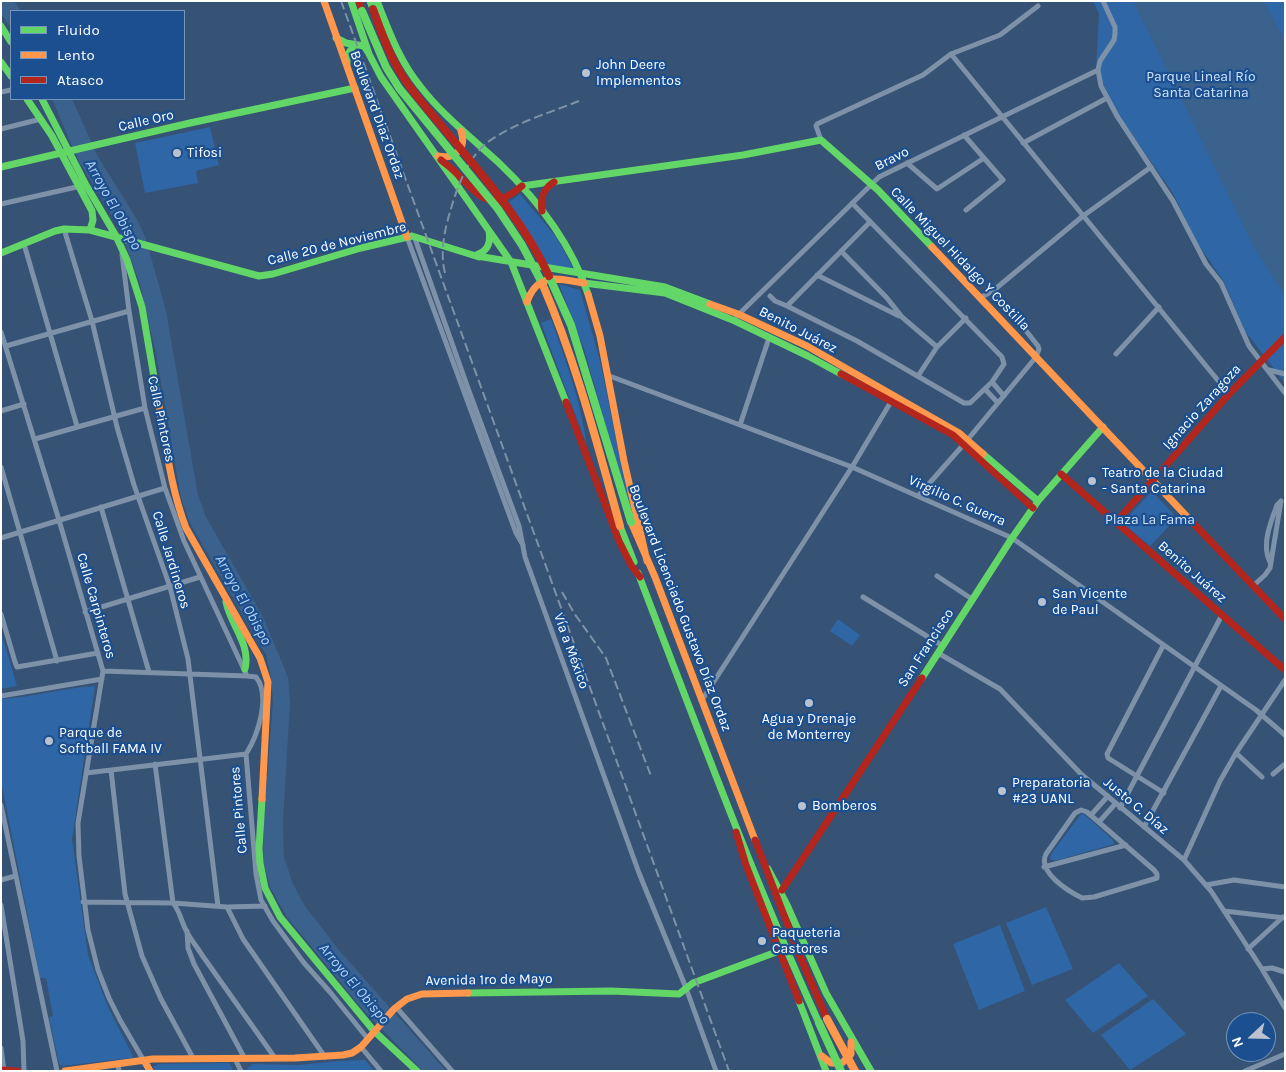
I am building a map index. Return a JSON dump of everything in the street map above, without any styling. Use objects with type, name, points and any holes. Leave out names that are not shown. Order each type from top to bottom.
[{"type":"street","name":"Boulevard Diaz Ordaz","points":[[324,1],[347,69],[410,237]]},
{"type":"street","points":[[350,1],[369,54]]},
{"type":"street","name":"Boulevard Licenciado Gustavo Díaz Ordaz","points":[[359,1],[386,67],[398,88],[514,230],[533,262],[550,298],[574,364],[620,526],[698,731],[790,959],[841,1071]]},
{"type":"street","points":[[377,1],[395,45],[409,71],[461,130],[464,139],[459,153],[451,158],[435,156]]},
{"type":"street","points":[[1103,1],[1115,34],[1114,40],[1100,61],[1098,70],[1107,98],[1173,201],[1206,264],[1221,283],[1240,330],[1249,346],[1285,393]]},
{"type":"street","name":"Boulevard Licenciado Gustavo Díaz Ordaz","points":[[372,5],[385,43],[400,72],[417,96],[505,204],[540,257],[558,294],[577,343],[631,522],[702,700],[799,954],[827,1018],[855,1071]]},
{"type":"street","points":[[435,156],[452,168],[475,195],[484,200],[494,200],[507,196],[522,186],[743,155],[821,140],[817,124],[923,75],[951,54],[1000,35],[1038,6]]},
{"type":"street","points":[[1,26],[10,40]]},
{"type":"street","points":[[336,38],[341,42],[364,46],[388,87],[511,262],[541,335],[618,541],[640,577]]},
{"type":"street","points":[[347,69],[347,56],[354,45]]},
{"type":"street","points":[[951,54],[1229,394]]},
{"type":"street","points":[[1,62],[10,75]]},
{"type":"street","name":"Bravo","points":[[736,318],[879,177],[1098,70]]},
{"type":"street","name":"Calle Oro","points":[[1,167],[355,88]]},
{"type":"street","points":[[1023,143],[1107,98]]},
{"type":"street","points":[[28,100],[41,119],[56,134],[68,152],[92,211],[93,220],[90,230]]},
{"type":"street","points":[[42,100],[56,134]]},
{"type":"street","points":[[1,129],[41,119]]},
{"type":"street","points":[[457,127],[522,186],[566,245],[584,283],[593,312],[622,453],[647,561]]},
{"type":"street","points":[[964,135],[1003,181],[966,210]]},
{"type":"street","name":"Calle Miguel Hidalgo Y Costilla","points":[[821,140],[871,183],[1285,619]]},
{"type":"street","points":[[907,163],[937,189],[984,158]]},
{"type":"street","points":[[980,298],[994,290],[1083,216],[1151,167]]},
{"type":"street","points":[[542,211],[541,201],[544,191],[550,184],[559,180]]},
{"type":"street","points":[[1,204],[82,186]]},
{"type":"street","points":[[82,186],[122,246],[133,274],[142,307],[174,486],[179,509],[186,528],[260,658],[268,682],[259,849],[265,888],[280,917],[375,1030],[417,1071]]},
{"type":"street","points":[[770,296],[775,301],[856,341],[964,403],[968,404],[986,389],[1005,362],[1000,354],[852,203]]},
{"type":"street","points":[[786,306],[870,222]]},
{"type":"street","name":"Calle 20 de Noviembre","points":[[1,252],[47,233],[64,229],[90,230],[116,236],[253,275],[266,276],[410,237],[511,262]]},
{"type":"street","name":"Calle Jardineros","points":[[64,229],[92,321],[120,435],[170,587],[188,658],[218,906]]},
{"type":"street","points":[[477,255],[487,249],[490,237],[489,230]]},
{"type":"street","name":"Vía a México","points":[[410,237],[472,405],[516,533],[523,545],[525,557],[639,873],[686,988],[716,1071]]},
{"type":"street","points":[[24,244],[77,426]]},
{"type":"street","name":"Calle Pintores","points":[[122,246],[129,311],[145,408],[165,488],[184,541],[246,672],[256,677],[262,688],[263,698],[259,724],[246,754],[259,891],[265,906],[304,963],[368,1039]]},
{"type":"street","points":[[840,251],[887,298],[902,317],[938,347]]},
{"type":"street","name":"Calle 20 de Noviembre","points":[[477,255],[504,265],[510,270],[541,335]]},
{"type":"street","name":"Benito Juárez","points":[[511,262],[665,287],[807,346],[966,442],[1038,500]]},
{"type":"street","points":[[817,275],[902,317]]},
{"type":"street","name":"Benito Juárez","points":[[527,302],[533,288],[542,282],[555,279],[665,293],[696,301]]},
{"type":"street","points":[[918,495],[966,442],[1036,357],[1039,349],[994,290]]},
{"type":"street","points":[[1116,354],[1159,307]]},
{"type":"street","points":[[6,346],[129,311]]},
{"type":"street","name":"Benito Juárez","points":[[736,318],[769,338],[893,399]]},
{"type":"street","points":[[918,376],[938,347],[966,318]]},
{"type":"street","name":"Calle Carpinteros","points":[[1,332],[60,520],[103,671],[78,823],[84,902],[92,949],[105,989],[120,1020],[145,1062]]},
{"type":"street","points":[[740,425],[769,338]]},
{"type":"street","name":"Ignacio Zaragoza","points":[[1116,522],[1229,394],[1285,338]]},
{"type":"street","points":[[1,357],[8,355]]},
{"type":"street","points":[[1269,370],[1285,374]]},
{"type":"street","name":"Virgilio C. Guerra","points":[[607,375],[852,467],[1012,538],[1262,715],[1285,735]]},
{"type":"street","points":[[992,382],[1004,396]]},
{"type":"street","points":[[986,389],[998,403]]},
{"type":"street","points":[[702,700],[852,467],[893,399]]},
{"type":"street","points":[[1,411],[24,404]]},
{"type":"street","points":[[35,440],[77,426],[145,408]]},
{"type":"street","name":"San Francisco","points":[[782,890],[1038,500],[1103,427]]},
{"type":"street","name":"Benito Juárez","points":[[966,442],[1033,508]]},
{"type":"street","points":[[1,467],[57,661]]},
{"type":"street","name":"Benito Juárez","points":[[1060,474],[1285,670]]},
{"type":"street","points":[[1,538],[165,488]]},
{"type":"street","points":[[1254,585],[1265,575],[1270,565],[1281,501],[1277,505],[1268,534],[1267,554],[1270,565]]},
{"type":"street","points":[[101,507],[149,672]]},
{"type":"street","points":[[1268,534],[1276,536]]},
{"type":"street","points":[[937,576],[972,599]]},
{"type":"street","points":[[85,612],[200,577]]},
{"type":"street","name":"Justo C. Díaz","points":[[863,597],[1000,689],[1071,764],[1120,808],[1184,860],[1206,885],[1224,911],[1285,1008]]},
{"type":"street","points":[[103,671],[190,675],[246,672],[248,651],[230,618],[226,600]]},
{"type":"street","points":[[1,614],[14,662],[18,667],[98,653]]},
{"type":"street","points":[[1120,808],[1222,615]]},
{"type":"street","name":"Justo C. Díaz","points":[[1162,646],[1106,756],[1164,792]]},
{"type":"street","points":[[1,696],[102,679]]},
{"type":"street","points":[[1184,860],[1220,781],[1236,753],[1285,680]]},
{"type":"street","points":[[1144,827],[1221,686]]},
{"type":"street","points":[[1236,753],[1262,777]]},
{"type":"street","points":[[86,773],[246,754]]},
{"type":"street","points":[[155,764],[172,903],[182,917],[188,948],[194,964],[245,1059]]},
{"type":"street","points":[[1274,774],[1285,764]]},
{"type":"street","points":[[111,770],[125,894],[142,956],[150,978],[193,1058]]},
{"type":"street","points":[[1091,815],[1108,796]]},
{"type":"street","points":[[1099,822],[1116,803]]},
{"type":"street","points":[[1,806],[57,1071]]},
{"type":"street","points":[[1081,810],[1099,822],[1154,870],[1158,876],[1157,878],[1094,897],[1082,898],[1048,873],[1044,867],[1044,858],[1075,813],[1081,810]]},
{"type":"street","name":"Boulevard Licenciado Gustavo Díaz Ordaz","points":[[735,821],[746,865],[826,1071]]},
{"type":"street","points":[[1044,867],[1126,845]]},
{"type":"street","name":"Boulevard Licenciado Gustavo Díaz Ordaz","points":[[763,862],[782,890],[813,967],[828,998],[871,1071]]},
{"type":"street","points":[[1,880],[15,876]]},
{"type":"street","points":[[1206,885],[1234,880],[1285,887]]},
{"type":"street","points":[[84,902],[172,903],[227,907],[265,906]]},
{"type":"street","points":[[1,905],[23,1041],[24,1071]]},
{"type":"street","points":[[227,907],[243,939],[325,1057]]},
{"type":"street","points":[[1224,911],[1284,917]]},
{"type":"street","points":[[1248,949],[1284,917]]},
{"type":"street","points":[[186,931],[275,1058]]},
{"type":"street","name":"Avenida 1ro de Mayo","points":[[65,1071],[118,1068],[153,1060],[325,1057],[343,1055],[352,1053],[361,1047],[395,1008],[413,996],[437,992],[611,991],[679,994],[693,982],[779,952]]},
{"type":"street","points":[[1262,969],[1272,968],[1285,972]]},
{"type":"street","points":[[395,1008],[452,1071]]},
{"type":"street","points":[[820,1053],[827,1062],[842,1063],[849,1058],[852,1051],[848,1034]]},
{"type":"street","points":[[361,1047],[381,1071]]},
{"type":"street","points":[[1,1048],[3,1070],[18,1071]]},
{"type":"street","points":[[820,1053],[831,1071]]},
{"type":"street","points":[[1245,1071],[1285,1054]]},
{"type":"street","points":[[236,1059],[241,1071]]},
{"type":"street","points":[[145,1062],[150,1071]]},
{"type":"green space","name":"Parque Lineal Río Santa Catarina","points":[[1093,1],[1285,1],[1285,384],[1245,331],[1224,282],[1194,238],[1174,195],[1117,112],[1096,69],[1099,14]]},
{"type":"green space","name":"Tifosi","points":[[210,127],[219,165],[196,171],[198,183],[145,193],[135,143]]},
{"type":"green space","points":[[520,194],[557,238],[574,270],[549,266],[509,202]]},
{"type":"green space","points":[[559,284],[580,290],[600,361],[620,457],[640,534],[626,496],[584,349]]},
{"type":"green space","points":[[551,319],[577,398],[587,446],[541,323]]},
{"type":"green space","name":"Plaza La Fama","points":[[1152,491],[1177,518],[1150,546],[1122,523]]},
{"type":"green space","points":[[838,619],[860,635],[852,646],[830,631]]},
{"type":"green space","points":[[1,632],[17,686],[1,689]]},
{"type":"green space","points":[[95,686],[72,839],[88,955],[108,1007],[133,1056],[132,1058],[62,1066],[59,1064],[49,1017],[53,1016],[46,978],[40,978],[1,781],[1,699]]},
{"type":"green space","points":[[1081,814],[1085,815],[1113,840],[1114,844],[1055,861],[1052,860],[1050,858],[1051,854]]},
{"type":"green space","points":[[1046,907],[1073,969],[1032,985],[1006,923]]},
{"type":"green space","points":[[1000,925],[1025,991],[979,1010],[953,944]]},
{"type":"green space","points":[[1119,963],[1148,996],[1093,1033],[1065,1000]]},
{"type":"green space","points":[[1153,999],[1186,1034],[1130,1070],[1101,1035]]},
{"type":"green space","points":[[365,1060],[374,1071],[245,1071],[252,1064],[298,1065]]},
{"type":"green space","points":[[229,1063],[234,1071],[154,1071],[153,1067],[159,1064]]},
{"type":"water","points":[[1,1],[14,1],[20,10],[10,10],[10,27],[1,14]]},
{"type":"water","points":[[1133,1],[1264,1],[1285,41],[1285,296],[1254,247]]},
{"type":"water","name":"Arroyo El Obispo","points":[[52,100],[72,100],[97,155],[138,221],[146,239],[166,311],[198,495],[206,517],[263,617],[288,677],[290,703],[283,822],[284,857],[293,884],[305,906],[339,950],[446,1071],[423,1071],[364,1011],[287,917],[271,889],[263,861],[264,819],[273,702],[271,678],[266,655],[190,523],[181,498],[156,354],[140,284],[120,229],[78,160]]},
{"type":"railway","points":[[341,1],[729,1071]]},
{"type":"railway","points":[[445,273],[444,235],[460,184],[474,156],[488,142],[509,129],[579,101]]},
{"type":"railway","points":[[562,592],[574,613],[606,658],[651,776]]},
{"type":"traffic: fast","points":[[351,1],[369,54],[381,77],[511,262],[566,402]]},
{"type":"traffic: fast","points":[[370,1],[373,9]]},
{"type":"traffic: fast","points":[[377,1],[395,45],[413,76],[438,107],[499,163],[540,207],[563,240],[581,275],[588,294]]},
{"type":"traffic: fast","points":[[362,11],[386,67],[399,88],[498,209],[522,245],[542,283]]},
{"type":"traffic: fast","points":[[1,26],[10,40]]},
{"type":"traffic: fast","points":[[336,38],[346,43],[364,46],[368,52]]},
{"type":"traffic: fast","points":[[347,64],[347,56],[354,45]]},
{"type":"traffic: fast","points":[[1,62],[10,75]]},
{"type":"traffic: fast","points":[[1,167],[190,123],[355,88]]},
{"type":"traffic: fast","points":[[28,100],[52,136],[92,211],[93,220],[90,230]]},
{"type":"traffic: fast","points":[[43,100],[127,260],[142,307],[156,389]]},
{"type":"traffic: fast","points":[[522,186],[743,155],[821,140],[878,190],[932,247]]},
{"type":"traffic: fast","points":[[1,253],[64,229],[90,230],[259,276],[273,274],[361,248],[412,236],[479,257]]},
{"type":"traffic: fast","points":[[476,255],[488,246],[490,239],[489,231]]},
{"type":"traffic: fast","points":[[477,256],[665,287],[710,304]]},
{"type":"traffic: fast","points":[[549,276],[571,325],[631,522]]},
{"type":"traffic: fast","points":[[584,283],[665,293],[735,321],[841,374]]},
{"type":"traffic: fast","points":[[922,678],[1038,501],[1103,427]]},
{"type":"traffic: fast","points":[[983,454],[1038,501]]},
{"type":"traffic: fast","points":[[620,526],[634,562]]},
{"type":"traffic: fast","points":[[638,573],[748,856],[819,1023]]},
{"type":"traffic: fast","points":[[226,602],[228,611],[243,643],[246,660],[245,669]]},
{"type":"traffic: fast","points":[[262,799],[260,863],[265,888],[280,917],[374,1031],[417,1071]]},
{"type":"traffic: fast","points":[[768,869],[787,905],[826,993],[871,1071]]},
{"type":"traffic: fast","points":[[468,993],[611,991],[679,994],[693,983],[779,951]]},
{"type":"traffic: fast","points":[[799,1001],[826,1071]]},
{"type":"traffic: fast","points":[[819,1023],[841,1071]]},
{"type":"traffic: slow","points":[[324,1],[407,237]]},
{"type":"traffic: slow","points":[[438,156],[450,156],[458,151],[462,143],[461,131]]},
{"type":"traffic: slow","points":[[932,247],[1193,523]]},
{"type":"traffic: slow","points":[[527,302],[537,285],[543,281],[557,279],[584,283]]},
{"type":"traffic: slow","points":[[542,283],[576,372],[620,526]]},
{"type":"traffic: slow","points":[[588,294],[600,336],[624,461],[647,561]]},
{"type":"traffic: slow","points":[[710,304],[738,314],[807,346],[959,433],[983,454]]},
{"type":"traffic: slow","points":[[156,389],[171,477],[186,528],[260,658],[268,682],[262,799]]},
{"type":"traffic: slow","points":[[631,522],[655,577],[755,840]]},
{"type":"traffic: slow","points":[[65,1071],[153,1059],[295,1058],[343,1055],[352,1053],[361,1047],[394,1009],[407,999],[422,994],[468,993]]},
{"type":"traffic: slow","points":[[827,1019],[855,1071]]},
{"type":"traffic: slow","points":[[822,1056],[831,1063],[842,1063],[851,1054],[851,1042]]},
{"type":"traffic: slow","points":[[145,1062],[150,1071]]},
{"type":"traffic: jam","points":[[359,1],[362,11]]},
{"type":"traffic: jam","points":[[373,9],[388,49],[404,79],[485,178],[513,216],[549,276]]},
{"type":"traffic: jam","points":[[441,160],[481,196],[488,199],[502,198],[522,186]]},
{"type":"traffic: jam","points":[[542,211],[541,202],[543,194],[554,182]]},
{"type":"traffic: jam","points":[[1116,522],[1229,394],[1285,337]]},
{"type":"traffic: jam","points":[[841,374],[953,435],[1033,508]]},
{"type":"traffic: jam","points":[[566,402],[619,541],[631,565],[640,577]]},
{"type":"traffic: jam","points":[[1061,474],[1285,670]]},
{"type":"traffic: jam","points":[[1193,523],[1285,619]]},
{"type":"traffic: jam","points":[[782,890],[922,678]]},
{"type":"traffic: jam","points":[[736,832],[746,865],[799,1001]]},
{"type":"traffic: jam","points":[[755,840],[799,954],[827,1019]]},
{"type":"traffic: jam","points":[[1,1070],[18,1071]]},
{"type":"place","name":"John Deere Implementos","points":[[586,73]]},
{"type":"place","name":"Tifosi","points":[[177,153]]},
{"type":"place","name":"Teatro de la Ciudad - Santa Catarina","points":[[1092,481]]},
{"type":"place","name":"San Vicente de Paul","points":[[1042,602]]},
{"type":"place","name":"Agua y Drenaje de Monterrey","points":[[809,703]]},
{"type":"place","name":"Parque de Softball FAMA IV","points":[[49,741]]},
{"type":"place","name":"Preparatoria #23 UANL","points":[[1002,791]]},
{"type":"place","name":"Bomberos","points":[[802,806]]},
{"type":"place","name":"Paqueteria Castores","points":[[762,941]]}]
